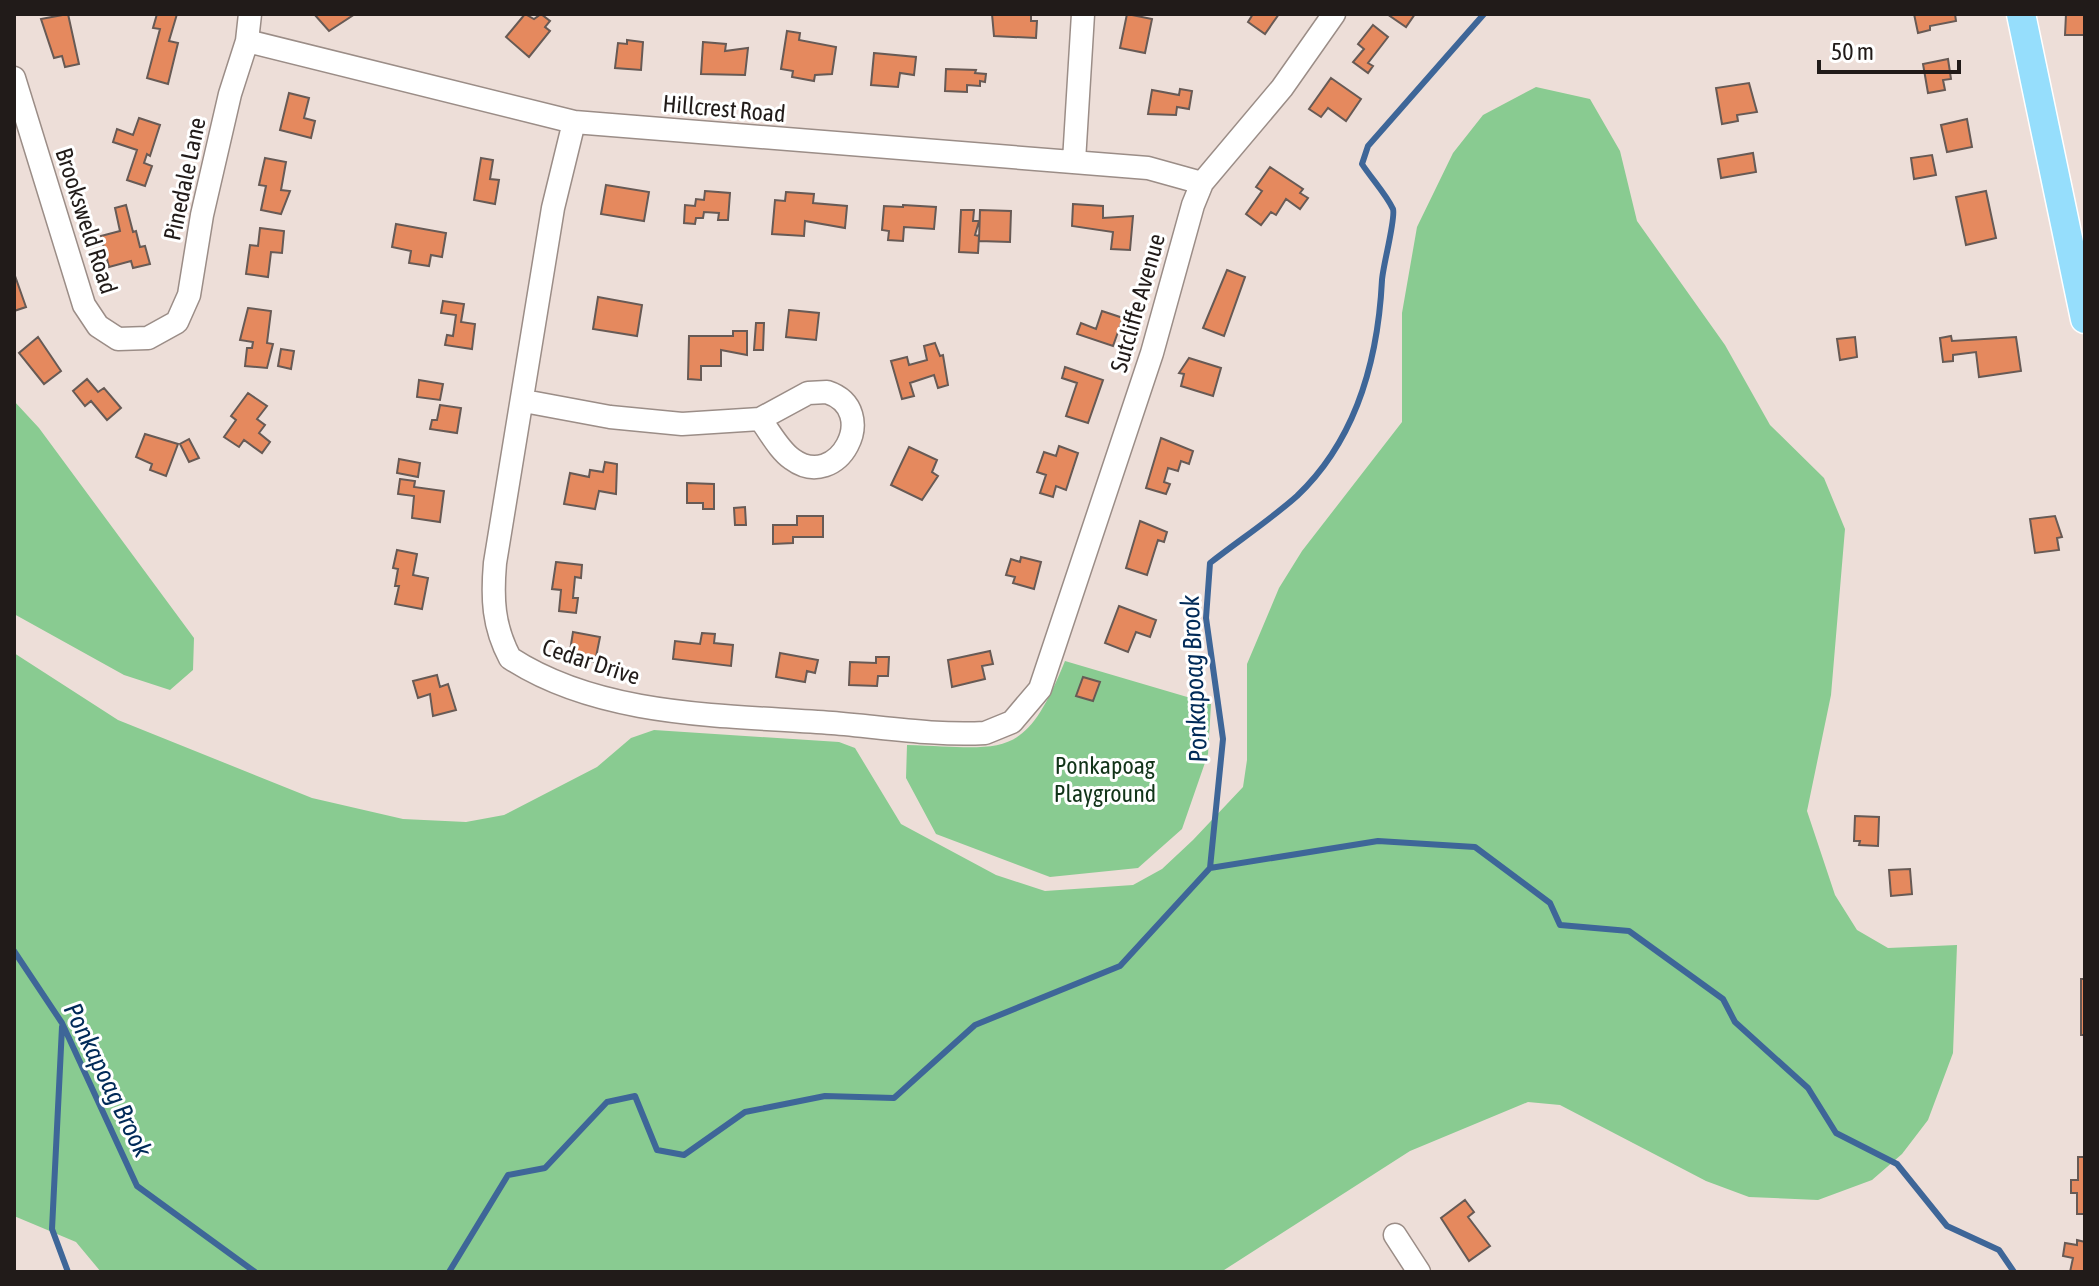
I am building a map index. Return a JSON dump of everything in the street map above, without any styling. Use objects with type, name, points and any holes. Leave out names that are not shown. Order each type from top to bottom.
[{"type":"main road","points":[[2021,14],[2085,319]]},
{"type":"street","name":"Pinedale Lane","points":[[148,338],[177,322],[189,295],[202,215],[230,94],[247,41],[250,14]]},
{"type":"street","points":[[1074,161],[1083,14]]},
{"type":"street","name":"Sutcliffe Avenue","points":[[1057,641],[1152,353],[1193,205],[1202,183],[1282,88],[1334,14]]},
{"type":"street","name":"Hillcrest Road","points":[[247,41],[574,122],[1148,168],[1202,183]]},
{"type":"street","name":"Brooksweld Road","points":[[14,78],[84,305],[98,326],[118,339],[148,338]]},
{"type":"street","name":"Cedar Drive","points":[[574,122],[553,208],[492,599],[498,631],[510,658],[530,671],[561,684],[640,705],[972,734],[999,729],[1023,712],[1040,689],[1057,641]]},
{"type":"street","points":[[524,401],[610,417],[682,424],[760,419]]},
{"type":"street","points":[[1395,1235],[1419,1272]]},
{"type":"green space","points":[[1536,87],[1590,99],[1620,151],[1637,221],[1725,345],[1770,425],[1824,478],[1845,529],[1831,695],[1807,811],[1835,895],[1857,930],[1888,948],[1957,945],[1953,1053],[1928,1120],[1902,1154],[1872,1180],[1818,1200],[1749,1197],[1706,1181],[1560,1105],[1528,1102],[1410,1151],[1221,1272],[101,1272],[76,1242],[14,1216],[14,653],[118,720],[312,798],[403,819],[466,822],[504,815],[597,767],[631,738],[654,730],[839,742],[855,748],[901,824],[996,875],[1045,891],[1133,885],[1162,869],[1243,787],[1247,760],[1247,664],[1279,588],[1302,551],[1402,422],[1402,313],[1417,227],[1453,153],[1483,115]]},
{"type":"green space","points":[[14,401],[39,428],[194,638],[193,670],[170,690],[124,675],[14,614]]},
{"type":"green space","name":"Ponkapoag Playground","points":[[1065,661],[1211,704],[1208,754],[1182,829],[1138,868],[1050,877],[936,834],[906,778],[907,745],[990,746],[1008,742],[1023,732],[1037,717]]},
{"type":"building","points":[[68,14],[79,64],[65,67],[62,56],[54,58],[41,19]]},
{"type":"building","points":[[157,14],[177,14],[169,41],[178,43],[168,84],[147,78],[160,29],[153,28]]},
{"type":"building","points":[[314,14],[355,14],[329,31]]},
{"type":"building","points":[[525,14],[534,19],[541,14],[550,21],[545,27],[550,31],[529,57],[506,37]]},
{"type":"building","points":[[992,14],[1031,14],[1031,21],[1037,21],[1036,38],[994,36]]},
{"type":"building","points":[[1127,14],[1152,19],[1145,53],[1120,48]]},
{"type":"building","points":[[1253,14],[1279,14],[1265,34],[1248,22]]},
{"type":"building","points":[[1387,14],[1415,14],[1406,27]]},
{"type":"building","points":[[1914,14],[1955,14],[1956,21],[1930,26],[1930,30],[1918,33]]},
{"type":"building","points":[[2066,14],[2085,14],[2085,35],[2065,35]]},
{"type":"building","points":[[1373,25],[1388,37],[1368,63],[1373,66],[1368,73],[1353,62],[1364,49],[1358,44]]},
{"type":"building","points":[[787,31],[800,33],[799,40],[836,47],[832,74],[815,75],[814,81],[792,77],[793,71],[781,69]]},
{"type":"building","points":[[627,40],[643,42],[641,70],[615,68],[618,43],[627,44]]},
{"type":"building","points":[[703,42],[726,44],[725,51],[748,48],[745,75],[701,74]]},
{"type":"building","points":[[874,53],[916,57],[914,75],[900,73],[898,87],[871,85]]},
{"type":"building","points":[[1948,59],[1951,79],[1943,80],[1945,90],[1928,93],[1923,64]]},
{"type":"building","points":[[946,69],[976,70],[975,73],[986,74],[985,82],[980,81],[980,86],[967,85],[967,92],[945,91]]},
{"type":"building","points":[[1331,78],[1361,99],[1346,121],[1328,108],[1321,117],[1309,109]]},
{"type":"building","points":[[1749,83],[1757,112],[1737,115],[1738,121],[1722,124],[1716,88]]},
{"type":"building","points":[[1180,89],[1192,91],[1189,109],[1177,107],[1176,115],[1148,114],[1152,90],[1179,95]]},
{"type":"building","points":[[289,93],[309,98],[304,118],[315,121],[311,138],[280,130]]},
{"type":"building","points":[[139,118],[160,125],[150,156],[147,154],[144,163],[152,166],[145,186],[127,180],[137,150],[113,142],[117,129],[133,135]]},
{"type":"building","points":[[1967,119],[1972,147],[1947,152],[1941,125]]},
{"type":"building","points":[[1753,153],[1756,172],[1721,178],[1718,159]]},
{"type":"building","points":[[1932,155],[1936,175],[1914,179],[1911,158]]},
{"type":"building","points":[[265,158],[286,162],[281,190],[290,191],[281,214],[261,210],[266,186],[259,185]]},
{"type":"building","points":[[481,158],[493,160],[490,179],[499,180],[495,204],[474,200]]},
{"type":"building","points":[[1270,167],[1303,189],[1300,193],[1308,198],[1300,209],[1286,199],[1276,215],[1271,212],[1261,225],[1246,214],[1262,191],[1256,187]]},
{"type":"building","points":[[606,185],[649,192],[644,221],[601,214]]},
{"type":"building","points":[[705,191],[730,193],[728,220],[718,220],[719,213],[704,212],[703,218],[696,218],[695,224],[684,223],[685,205],[695,206],[696,199],[704,200]]},
{"type":"building","points":[[1986,191],[1996,238],[1966,245],[1956,197]]},
{"type":"building","points":[[786,192],[814,194],[813,203],[847,206],[845,228],[805,221],[804,236],[772,234],[775,200],[785,201]]},
{"type":"building","points":[[1073,204],[1103,206],[1103,218],[1133,216],[1130,250],[1111,249],[1113,232],[1072,226]]},
{"type":"building","points":[[126,205],[133,232],[136,231],[140,247],[145,246],[150,264],[133,268],[131,261],[109,267],[101,236],[120,231],[115,208]]},
{"type":"building","points":[[884,206],[936,207],[934,229],[904,227],[903,241],[888,240],[889,231],[882,230]]},
{"type":"building","points":[[961,210],[974,210],[973,221],[979,221],[975,235],[979,236],[978,253],[959,252]]},
{"type":"building","points":[[980,210],[1011,211],[1010,242],[979,241]]},
{"type":"building","points":[[396,224],[446,233],[442,257],[431,255],[429,266],[409,263],[411,251],[392,247]]},
{"type":"building","points":[[260,228],[284,231],[282,253],[271,252],[268,277],[246,274],[250,245],[258,246]]},
{"type":"building","points":[[1227,270],[1245,277],[1224,336],[1203,328]]},
{"type":"building","points":[[14,273],[26,307],[14,311]]},
{"type":"building","points":[[598,297],[642,305],[637,336],[593,329]]},
{"type":"building","points":[[443,301],[464,304],[461,322],[475,324],[472,349],[445,345],[447,335],[453,336],[456,315],[441,313]]},
{"type":"building","points":[[248,308],[271,311],[267,343],[273,344],[267,368],[245,366],[247,348],[252,348],[253,342],[240,340]]},
{"type":"building","points":[[789,310],[819,313],[816,340],[786,337]]},
{"type":"building","points":[[1102,311],[1123,318],[1113,346],[1077,334],[1081,323],[1096,329]]},
{"type":"building","points":[[756,323],[764,323],[763,350],[754,350]]},
{"type":"building","points":[[733,331],[747,331],[747,355],[721,350],[721,366],[701,366],[701,380],[688,379],[689,336],[733,336]]},
{"type":"building","points":[[1951,336],[1952,341],[2016,337],[2021,371],[1979,377],[1976,352],[1953,355],[1953,361],[1943,362],[1940,338]]},
{"type":"building","points":[[38,337],[61,371],[44,384],[19,353]]},
{"type":"building","points":[[1855,337],[1857,357],[1840,360],[1837,339]]},
{"type":"building","points":[[935,343],[940,356],[943,355],[948,385],[938,388],[934,375],[910,383],[914,396],[902,399],[891,361],[907,357],[909,365],[927,360],[924,346]]},
{"type":"building","points":[[281,349],[294,351],[291,369],[278,366]]},
{"type":"building","points":[[1189,358],[1221,368],[1213,396],[1181,386],[1184,374],[1179,373]]},
{"type":"building","points":[[1065,367],[1103,380],[1088,423],[1066,416],[1077,383],[1062,378]]},
{"type":"building","points":[[87,379],[98,392],[104,388],[121,408],[107,420],[91,401],[85,406],[73,391]]},
{"type":"building","points":[[419,380],[443,384],[440,400],[417,397]]},
{"type":"building","points":[[248,393],[267,406],[257,419],[265,425],[259,433],[270,442],[262,453],[244,440],[239,447],[224,437],[236,420],[231,416]]},
{"type":"building","points":[[440,405],[461,408],[457,433],[430,429],[432,420],[437,420]]},
{"type":"building","points":[[145,434],[178,444],[166,476],[150,470],[152,464],[136,457]]},
{"type":"building","points":[[1161,438],[1193,451],[1189,464],[1181,461],[1178,471],[1168,468],[1164,482],[1170,484],[1166,494],[1146,488]]},
{"type":"building","points":[[189,439],[199,458],[189,462],[180,444]]},
{"type":"building","points":[[1059,446],[1078,453],[1066,490],[1056,486],[1053,497],[1040,493],[1046,475],[1037,472],[1044,452],[1056,456]]},
{"type":"building","points":[[909,447],[937,460],[932,472],[938,476],[922,500],[891,485]]},
{"type":"building","points":[[399,459],[420,463],[418,477],[397,473]]},
{"type":"building","points":[[605,462],[617,464],[616,494],[599,491],[595,509],[564,504],[570,473],[589,477],[590,470],[603,472]]},
{"type":"building","points":[[400,479],[415,481],[414,487],[444,491],[440,522],[412,518],[414,496],[398,494]]},
{"type":"building","points":[[687,483],[714,484],[714,509],[703,509],[703,503],[687,503]]},
{"type":"building","points":[[745,507],[746,525],[735,525],[734,508]]},
{"type":"building","points":[[797,516],[823,516],[823,537],[793,537],[793,543],[773,544],[773,525],[797,525]]},
{"type":"building","points":[[2055,516],[2062,537],[2057,538],[2059,550],[2035,553],[2030,519]]},
{"type":"building","points":[[1140,521],[1167,532],[1164,542],[1158,540],[1147,575],[1126,568]]},
{"type":"building","points":[[397,550],[417,554],[413,575],[428,578],[422,609],[395,604],[399,586],[395,586],[398,569],[393,568]]},
{"type":"building","points":[[1021,557],[1041,562],[1034,589],[1013,583],[1015,577],[1006,575],[1011,559],[1020,562]]},
{"type":"building","points":[[556,562],[582,565],[581,578],[575,577],[573,598],[578,598],[576,613],[559,611],[561,590],[552,589]]},
{"type":"building","points":[[1119,606],[1156,620],[1150,637],[1136,632],[1128,652],[1105,643]]},
{"type":"building","points":[[573,632],[600,637],[595,662],[569,657]]},
{"type":"building","points":[[702,633],[715,634],[714,643],[733,645],[731,666],[673,659],[675,641],[700,644]]},
{"type":"building","points":[[990,651],[993,664],[982,666],[985,679],[952,687],[948,660]]},
{"type":"building","points":[[780,653],[818,660],[815,673],[807,671],[805,682],[776,677]]},
{"type":"building","points":[[876,657],[889,657],[888,676],[878,676],[877,686],[849,685],[850,662],[876,663]]},
{"type":"building","points":[[437,675],[440,687],[448,684],[456,710],[433,716],[430,694],[418,698],[413,681]]},
{"type":"building","points":[[1083,677],[1100,682],[1093,701],[1076,696]]},
{"type":"building","points":[[1855,816],[1879,817],[1878,846],[1859,845],[1860,841],[1854,841]]},
{"type":"building","points":[[1910,869],[1912,894],[1891,896],[1889,870]]},
{"type":"building","points":[[2081,979],[2085,979],[2085,1035],[2081,1035]]},
{"type":"building","points":[[2078,1157],[2085,1157],[2085,1214],[2077,1214],[2077,1193],[2071,1193],[2071,1180],[2078,1180]]},
{"type":"building","points":[[1465,1200],[1474,1212],[1468,1217],[1490,1246],[1469,1261],[1441,1218]]},
{"type":"building","points":[[2077,1240],[2085,1242],[2085,1272],[2070,1272],[2073,1258],[2063,1256],[2065,1243],[2077,1245]]},
{"type":"waterway","name":"Ponkapoag Brook","points":[[449,1272],[508,1175],[545,1168],[607,1102],[635,1096],[657,1150],[684,1155],[745,1112],[825,1096],[894,1098],[975,1025],[1120,966],[1210,868],[1223,739],[1206,618],[1210,563],[1297,496],[1335,450],[1349,424],[1369,368],[1393,214],[1393,209],[1362,164],[1368,146],[1484,14]]},
{"type":"waterway","points":[[1210,868],[1378,841],[1475,847],[1550,903],[1560,925],[1629,931],[1723,999],[1735,1022],[1808,1088],[1836,1133],[1897,1164],[1947,1226],[1999,1250],[2014,1272]]},
{"type":"waterway","name":"Ponkapoag Brook","points":[[14,951],[62,1023],[137,1186],[255,1272]]},
{"type":"waterway","points":[[62,1027],[52,1229],[68,1272]]}]
